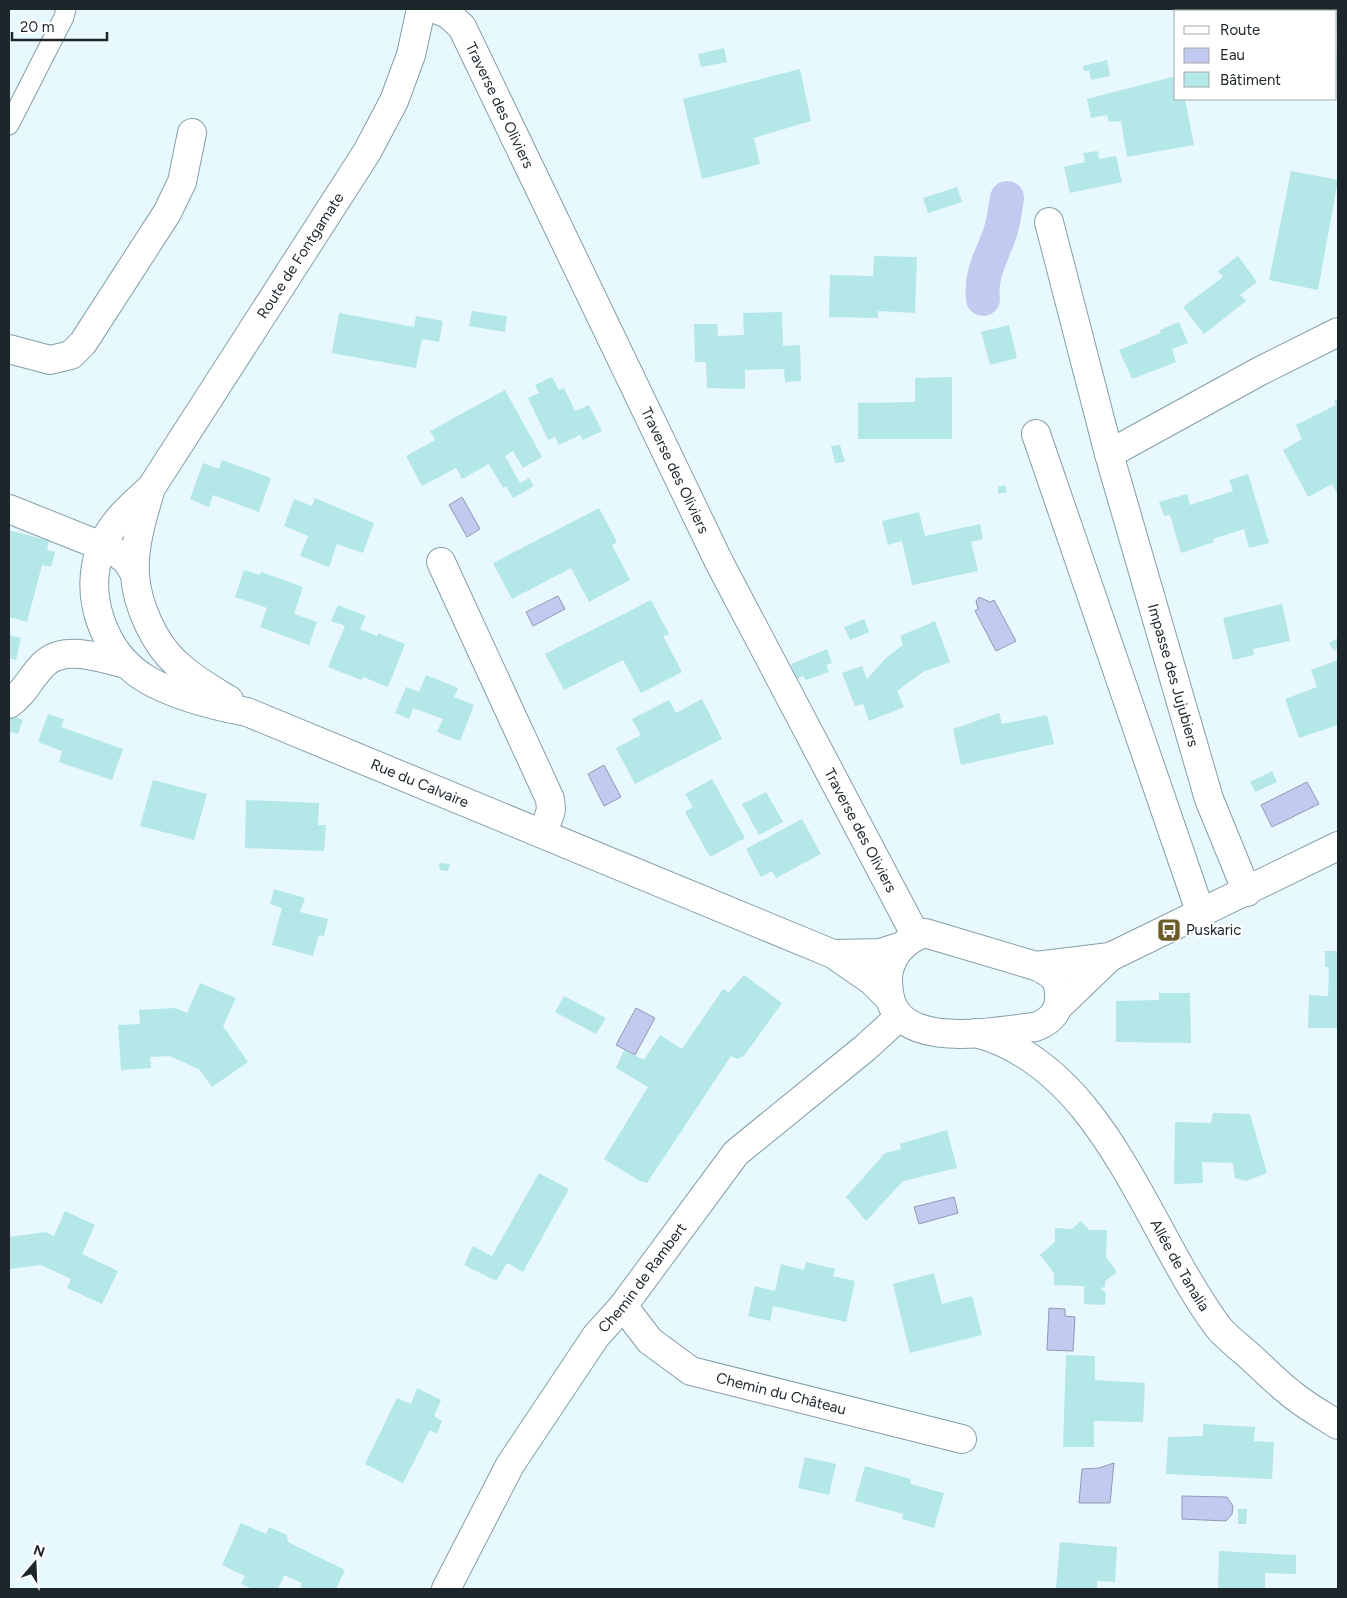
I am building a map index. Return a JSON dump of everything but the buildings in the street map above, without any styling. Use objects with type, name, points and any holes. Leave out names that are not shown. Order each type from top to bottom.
[{"type":"street","name":"Route de Fontgamate","points":[[102,546],[124,513],[151,488],[367,152],[394,101],[411,55],[421,9]]},
{"type":"street","name":"Traverse des Oliviers","points":[[435,9],[448,14],[462,28],[719,562],[909,941]]},
{"type":"street","points":[[9,349],[50,360],[71,356],[83,343],[167,213],[182,182],[192,133]]},
{"type":"street","name":"Impasse des Jujubiers","points":[[1048,222],[1108,454],[1209,799],[1247,892]]},
{"type":"street","points":[[1108,454],[1260,371],[1338,332]]},
{"type":"street","points":[[1036,434],[1201,914]]},
{"type":"street","name":"Route de Fontgamate","points":[[135,574],[139,534],[151,488]]},
{"type":"street","points":[[9,510],[102,546],[126,560],[135,574],[143,610],[156,636],[175,663],[247,712]]},
{"type":"street","name":"Rue du Calvaire","points":[[102,546],[97,563],[97,603],[101,625],[112,646],[127,664],[147,680],[206,704],[247,712],[833,954],[872,981],[911,1025],[947,1034],[976,1033],[1035,1027],[1044,1024],[1056,1012]]},
{"type":"street","points":[[441,562],[550,799],[551,810],[543,834]]},
{"type":"street","points":[[9,704],[20,696],[46,663],[69,652],[127,664]]},
{"type":"street","points":[[1036,966],[1110,957],[1247,892],[1338,846]]},
{"type":"street","name":"Rue du Calvaire","points":[[833,954],[880,953],[925,934],[936,935],[1036,966]]},
{"type":"street","points":[[895,1008],[889,971],[909,941]]},
{"type":"street","points":[[1056,1012],[1110,957]]},
{"type":"street","points":[[1036,966],[1054,977],[1058,986],[1056,1012]]},
{"type":"street","name":"Chemin de Rambert","points":[[446,1589],[510,1465],[596,1336],[623,1306],[736,1153],[865,1048],[895,1008]]},
{"type":"street","name":"Allée de Tanalia","points":[[1055,1075],[1046,1045],[1047,1034],[1056,1012]]},
{"type":"street","name":"Allée de Tanalia","points":[[976,1033],[995,1038],[1015,1048],[1055,1075],[1084,1106],[1103,1132],[1182,1270],[1219,1328],[1293,1396],[1338,1426]]},
{"type":"street","name":"Chemin du Château","points":[[623,1306],[650,1341],[691,1371],[962,1439]]},
{"type":"lane","points":[[9,125],[64,18],[66,9]]},
{"type":"water","points":[[462,497],[480,529],[467,537],[449,505]]},
{"type":"water","points":[[558,596],[565,609],[533,626],[526,612]]},
{"type":"water","points":[[979,597],[990,602],[994,600],[1016,641],[996,651],[975,611],[978,609],[976,601]]},
{"type":"water","points":[[604,765],[621,797],[604,806],[588,774]]},
{"type":"water","points":[[1307,782],[1319,804],[1272,827],[1261,805]]},
{"type":"water","points":[[636,1008],[655,1018],[635,1055],[616,1045]]},
{"type":"water","points":[[954,1197],[958,1213],[919,1224],[914,1207]]},
{"type":"water","points":[[1049,1308],[1065,1309],[1065,1316],[1075,1317],[1073,1351],[1047,1350]]},
{"type":"water","points":[[1114,1463],[1110,1503],[1079,1503],[1082,1469],[1099,1468]]},
{"type":"water","points":[[1182,1496],[1227,1497],[1233,1506],[1232,1514],[1226,1521],[1182,1519]]},
{"type":"waterway","points":[[983,299],[983,281],[1001,229],[1007,198]]},
{"type":"place","name":"Puskaric","points":[[1169,930]]}]
